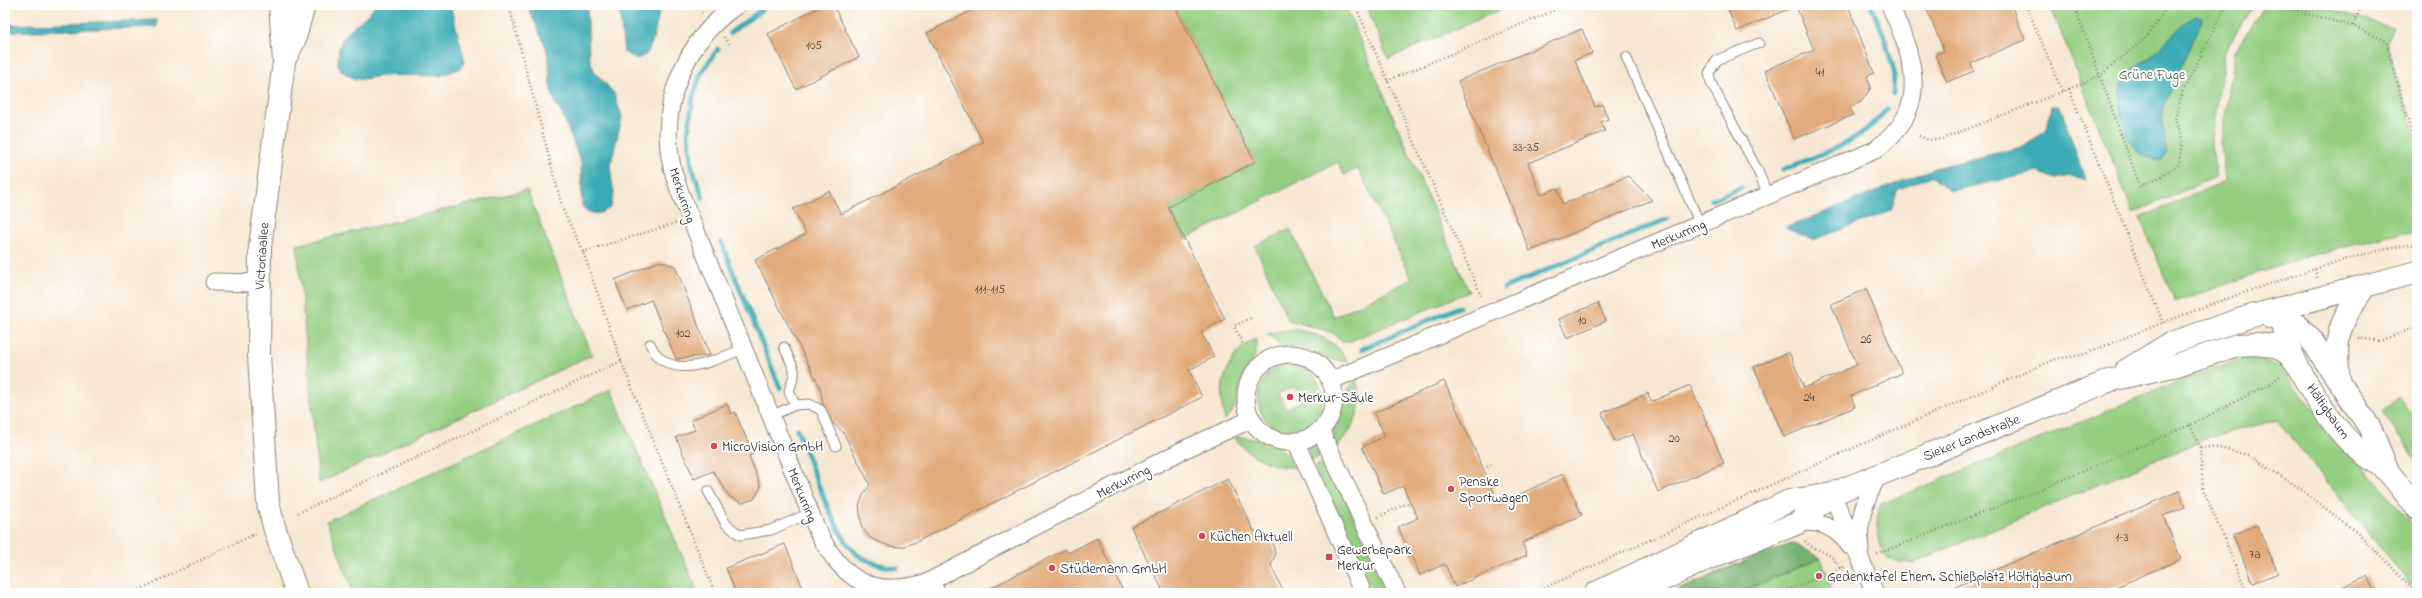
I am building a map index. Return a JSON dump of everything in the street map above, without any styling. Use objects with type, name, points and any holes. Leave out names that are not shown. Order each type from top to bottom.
[{"type":"main road","name":"Victoriaallee","points":[[280,5],[284,62],[263,218],[258,283],[261,400],[266,451],[266,487],[271,515],[297,593]]},
{"type":"main road","name":"Victoriaallee","points":[[284,62],[294,41],[304,5]]},
{"type":"main road","name":"Sieker Landstraße","points":[[2111,380],[2171,343],[2248,317],[2417,272]]},
{"type":"main road","points":[[2339,384],[2335,347],[2344,320],[2365,286]]},
{"type":"main road","name":"Sieker Landstraße","points":[[1596,593],[1789,501],[1832,494],[2111,380],[2177,365],[2237,345],[2284,319],[2302,307],[2323,298]]},
{"type":"main road","name":"Sieker Landstraße","points":[[2248,317],[2284,319],[2298,325],[2312,341],[2339,384]]},
{"type":"main road","points":[[2284,319],[2283,330],[2294,360]]},
{"type":"main road","name":"Sieker Landstraße","points":[[2237,345],[2256,344],[2273,346],[2286,352],[2294,360]]},
{"type":"main road","name":"Höltigbaum","points":[[2294,360],[2328,415],[2345,438],[2388,473],[2417,508]]},
{"type":"main road","name":"Höltigbaum","points":[[2339,384],[2370,428],[2388,473]]},
{"type":"main road","name":"Victoriaallee","points":[[266,451],[311,593]]},
{"type":"main road","name":"Sieker Landstraße","points":[[1634,593],[1709,558],[1801,532],[1832,494]]},
{"type":"street","name":"Merkurring","points":[[737,5],[712,26],[695,47],[674,91],[668,125],[670,154],[676,180],[691,219],[821,539],[836,563],[852,577],[870,589],[938,586],[1183,450],[1252,419]]},
{"type":"street","name":"Merkurring","points":[[1330,381],[1871,152],[1893,136],[1906,118],[1914,90],[1913,69],[1906,43],[1890,5]]},
{"type":"street","points":[[214,282],[258,283]]},
{"type":"street","points":[[1288,354],[1304,357],[1321,367],[1330,381],[1334,395],[1332,409],[1320,430],[1307,438],[1296,441],[1272,438],[1263,432],[1252,419],[1246,400],[1248,384],[1259,367],[1272,358],[1288,354]]},
{"type":"street","points":[[1320,430],[1397,593]]},
{"type":"street","points":[[1296,441],[1363,593]]},
{"type":"street","points":[[1860,560],[1859,521],[1867,497],[1878,475]]},
{"type":"street","points":[[1832,494],[1875,593]]},
{"type":"street","points":[[1801,532],[1809,522],[1825,524],[1838,532],[1860,560]]},
{"type":"lane","points":[[1759,43],[1717,60],[1709,73],[1711,83],[1758,171],[1768,196]]},
{"type":"lane","points":[[1626,57],[1700,224]]},
{"type":"lane","points":[[650,344],[654,353],[667,365],[680,367],[706,362],[743,349]]},
{"type":"lane","points":[[784,347],[794,369],[794,376],[789,391],[794,405]]},
{"type":"lane","points":[[771,416],[794,405],[809,404],[822,410],[836,446]]},
{"type":"lane","points":[[708,492],[726,524],[740,535],[771,530],[810,513]]},
{"type":"path","points":[[509,5],[563,210],[582,252],[621,361],[715,593]]},
{"type":"path","points":[[1355,5],[1489,313]]},
{"type":"path","points":[[1387,81],[1567,5]]},
{"type":"path","points":[[2026,5],[2062,92]]},
{"type":"path","points":[[2074,5],[2101,75],[2140,186],[2164,175],[2179,164],[2182,141],[2175,119],[2182,92],[2226,5]]},
{"type":"path","points":[[1919,136],[1929,140],[1942,139],[2062,92],[2101,75],[2147,37],[2168,5]]},
{"type":"path","points":[[2274,5],[2353,26],[2386,41],[2417,154]]},
{"type":"path","points":[[2353,26],[2362,5]]},
{"type":"path","points":[[720,33],[732,46]]},
{"type":"path","points":[[2069,89],[2163,323]]},
{"type":"path","points":[[582,252],[691,219]]},
{"type":"path","points":[[1533,593],[1824,461],[2056,359],[2082,355],[2241,292],[2336,262],[2396,247],[2417,244]]},
{"type":"path","points":[[1242,344],[1234,326],[1253,317]]},
{"type":"path","points":[[2339,332],[2361,339],[2379,341],[2417,327]]},
{"type":"path","points":[[1780,593],[2039,490],[2190,426],[2270,384],[2281,376],[2294,360]]},
{"type":"path","points":[[298,513],[621,361]]},
{"type":"path","points":[[2190,426],[2200,447],[2203,490],[2247,593]]},
{"type":"path","points":[[2200,447],[2220,448],[2248,455],[2298,487],[2360,536],[2417,593]]},
{"type":"path","points":[[1487,467],[1493,464]]},
{"type":"path","points":[[1377,518],[1410,502]]},
{"type":"path","points":[[132,593],[264,530]]},
{"type":"path","points":[[1801,532],[1811,546],[1831,555],[1840,568]]},
{"type":"green space","points":[[1174,5],[1345,5],[1469,292],[1345,343],[1333,333],[1288,320],[1255,246],[1290,229],[1334,317],[1412,279],[1358,168],[1344,175],[1338,162],[1185,239],[1168,207],[1255,162]]},
{"type":"green space","points":[[1366,5],[1511,5],[1388,59]]},
{"type":"green space","name":"Grüne Fuge","points":[[2050,5],[2253,5],[2225,51],[2211,145],[2217,176],[2133,213]]},
{"type":"green space","points":[[2264,5],[2316,5],[2393,28],[2386,41],[2417,142],[2417,232],[2402,233],[2305,257],[2175,302],[2140,218],[2225,181],[2221,142],[2235,52]]},
{"type":"green space","points":[[527,190],[592,355],[319,483],[297,245]]},
{"type":"green space","points":[[1292,329],[1309,332],[1332,343],[1338,348],[1348,362],[1326,358],[1303,348],[1282,346],[1267,334]]},
{"type":"green space","points":[[1256,339],[1257,345],[1255,355],[1242,379],[1233,411],[1225,420],[1222,397],[1226,373],[1237,353]]},
{"type":"green space","points":[[2249,357],[2278,366],[2417,530],[2417,593],[2277,420],[2210,437],[1913,563],[1894,561],[1888,558],[1884,553],[1878,540],[1877,532],[1881,504],[2186,379]]},
{"type":"green space","points":[[1295,365],[1308,370],[1317,379],[1321,389],[1322,401],[1319,413],[1312,422],[1302,428],[1288,430],[1274,426],[1265,418],[1259,408],[1258,395],[1262,383],[1269,373],[1280,367]],"holes":[[[1294,386],[1302,401],[1286,409],[1278,394]]]},
{"type":"green space","points":[[1356,381],[1360,399],[1359,409],[1352,426],[1342,442],[1336,448],[1334,431],[1337,412],[1345,394]]},
{"type":"green space","points":[[611,390],[698,593],[353,593],[327,521]]},
{"type":"green space","points":[[2399,397],[2417,422],[2417,461],[2382,411]]},
{"type":"green space","points":[[1241,437],[1265,442],[1281,449],[1294,460],[1298,467],[1271,464],[1255,456],[1235,438]]},
{"type":"green space","points":[[1313,443],[1319,443],[1325,454],[1310,461],[1308,447]]},
{"type":"green space","points":[[1327,462],[1390,593],[1373,593],[1314,467]]},
{"type":"green space","points":[[1794,543],[1821,558],[1738,593],[1672,593],[1734,565]]},
{"type":"green space","points":[[1821,558],[1833,592],[1738,593]]},
{"type":"water","points":[[375,5],[450,5],[465,61],[461,68],[440,76],[389,75],[355,80],[342,71],[338,65],[341,43],[349,30]]},
{"type":"water","points":[[527,5],[587,5],[589,56],[594,71],[614,93],[622,117],[610,167],[614,194],[610,208],[603,212],[588,212],[582,206],[581,163],[550,87],[549,61],[546,47]]},
{"type":"water","points":[[619,5],[661,5],[653,40],[646,55],[636,59],[624,52]]},
{"type":"water","points":[[2196,15],[2202,17],[2201,23],[2163,106],[2162,123],[2167,152],[2163,159],[2150,158],[2140,152],[2131,143],[2125,130],[2120,102],[2121,88],[2125,77],[2129,72],[2149,58],[2189,19]]},
{"type":"water","points":[[157,20],[157,27],[5,32],[5,25]]},
{"type":"water","points":[[2052,106],[2060,106],[2085,179],[2070,176],[2055,179],[2038,172],[1950,191],[1931,176],[1897,190],[1891,211],[1813,240],[1785,228],[1935,168],[2025,146],[2047,129]]},
{"type":"building","points":[[823,5],[833,5],[859,57],[796,89],[768,34]]},
{"type":"building","points":[[983,5],[1174,5],[1255,162],[1168,207],[1225,319],[1201,332],[1214,357],[1189,370],[1202,397],[916,542],[902,547],[889,546],[870,538],[862,527],[859,506],[864,493],[870,485],[843,432],[832,422],[823,404],[820,387],[755,260],[806,234],[793,209],[829,191],[841,214],[983,142],[927,33]]},
{"type":"building","points":[[1726,5],[1848,5],[1874,73],[1867,76],[1871,88],[1861,102],[1850,107],[1853,115],[1794,139],[1765,70],[1814,50],[1796,6],[1737,31]]},
{"type":"building","points":[[1925,5],[2011,5],[2025,40],[1971,63],[1974,71],[1947,82],[1935,55],[1944,51]]},
{"type":"building","points":[[1582,29],[1592,53],[1575,60],[1595,107],[1602,104],[1608,119],[1601,122],[1605,131],[1528,163],[1541,195],[1557,188],[1563,204],[1628,176],[1652,200],[1530,251],[1458,81]]},
{"type":"building","points":[[660,261],[675,266],[710,355],[676,359],[651,300],[627,310],[615,280]]},
{"type":"building","points":[[1866,289],[1902,373],[1851,396],[1855,407],[1784,437],[1754,367],[1789,352],[1804,388],[1857,365],[1831,304]]},
{"type":"building","points":[[1598,303],[1606,321],[1567,338],[1559,319]]},
{"type":"building","name":"Penske Sportwagen","points":[[1444,381],[1499,504],[1563,474],[1582,515],[1522,543],[1527,555],[1455,587],[1445,564],[1420,575],[1398,527],[1418,518],[1403,486],[1384,494],[1362,447],[1385,436],[1374,413]]},
{"type":"building","points":[[1690,385],[1724,463],[1658,492],[1633,434],[1615,442],[1602,413],[1648,393],[1651,402]]},
{"type":"building","name":"MicroVision GmbH","points":[[727,404],[731,414],[735,412],[753,454],[749,456],[761,487],[754,499],[742,503],[730,497],[713,471],[694,479],[676,437],[695,430],[691,420]]},
{"type":"building","name":"Küchen Aktuell","points":[[1228,479],[1254,531],[1266,535],[1273,544],[1275,555],[1271,566],[1284,593],[1164,593],[1131,527]]},
{"type":"building","points":[[2179,491],[2185,507],[2163,516],[2181,559],[2102,593],[1941,593]]},
{"type":"building","points":[[2257,525],[2278,573],[2253,583],[2233,535]]},
{"type":"building","points":[[1097,538],[1124,593],[981,593],[1066,549],[1068,553]]},
{"type":"building","points":[[785,544],[805,593],[780,593],[778,588],[766,593],[736,593],[726,568]]},
{"type":"building","points":[[2367,576],[2375,593],[2328,593]]},
{"type":"waterway","points":[[730,33],[768,5]]},
{"type":"waterway","points":[[1871,5],[1884,36],[1894,71],[1893,94]]},
{"type":"waterway","points":[[703,198],[692,167],[688,134],[693,97],[701,73],[718,49]]},
{"type":"waterway","points":[[1783,170],[1826,153],[1853,139],[1877,121],[1887,109]]},
{"type":"waterway","points":[[1711,200],[1741,188]]},
{"type":"waterway","points":[[1504,288],[1667,219]]},
{"type":"waterway","points":[[721,242],[780,388]]},
{"type":"waterway","points":[[1362,349],[1459,307]]},
{"type":"waterway","points":[[797,429],[832,518],[851,548],[861,557],[870,561],[883,566],[897,568]]},
{"type":"place","name":"Merkur-Säule","points":[[1290,397]]},
{"type":"place","name":"MicroVision GmbH","points":[[714,446]]},
{"type":"place","name":"Penske Sportwagen","points":[[1451,489]]},
{"type":"place","name":"Küchen Aktuell","points":[[1202,536]]},
{"type":"place","name":"Gewerbepark Merkur","points":[[1329,557]]},
{"type":"place","name":"Stüdemann GmbH","points":[[1052,568]]},
{"type":"place","name":"Gedenktafel Ehem. Schießplatz Höltigbaum","points":[[1819,576]]}]
